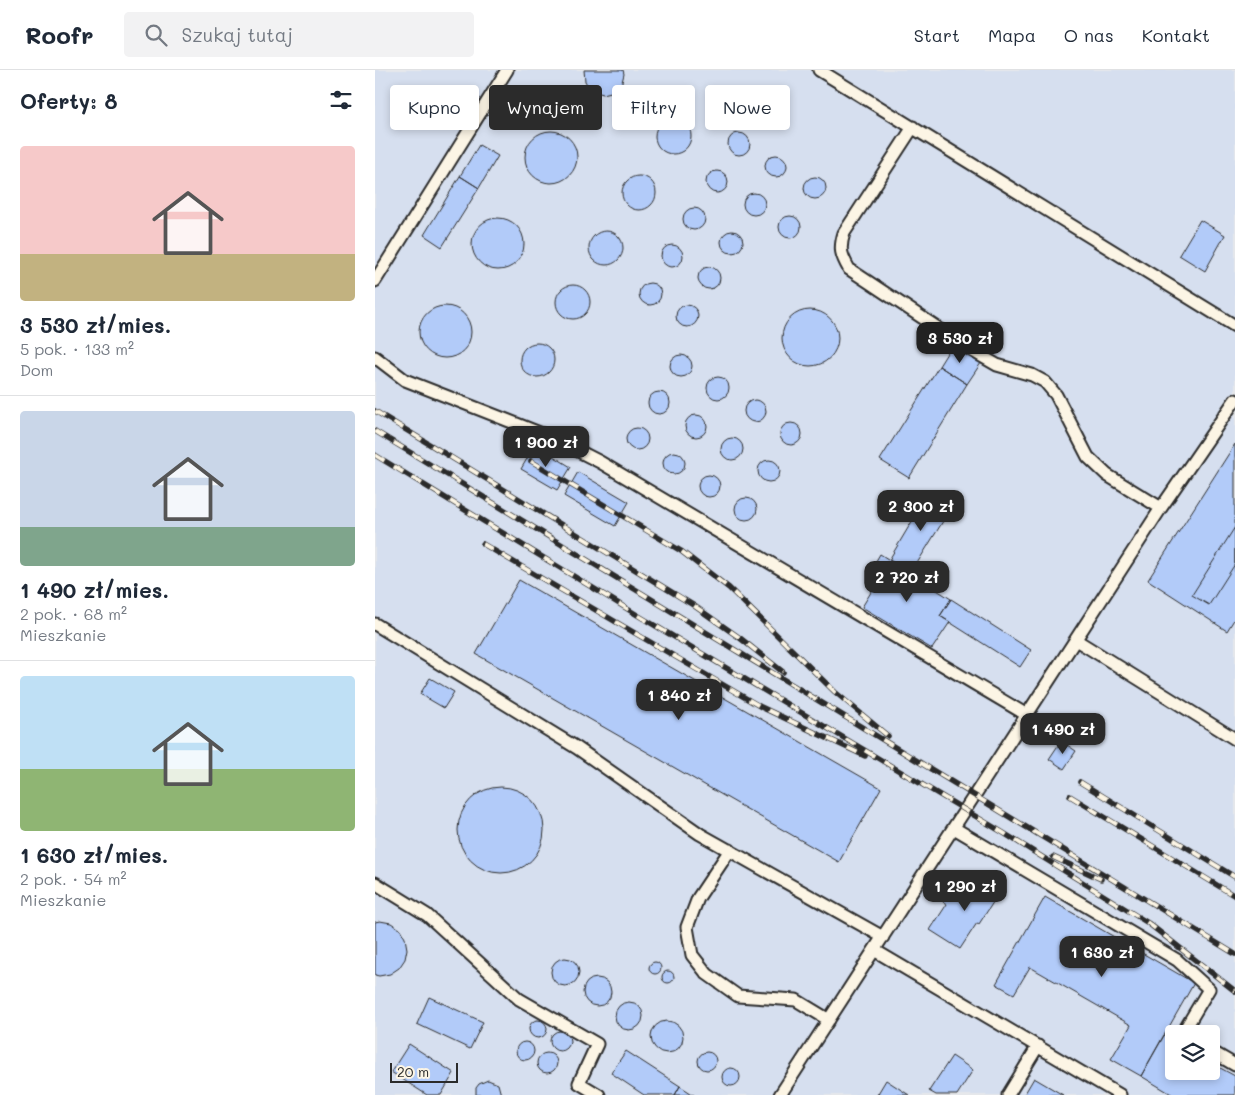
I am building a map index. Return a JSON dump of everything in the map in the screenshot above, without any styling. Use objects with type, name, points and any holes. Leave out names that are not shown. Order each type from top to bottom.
[{"type":"lane","points":[[375,281],[507,70]]},
{"type":"lane","points":[[819,70],[1235,326]]},
{"type":"lane","points":[[913,127],[844,233],[841,245],[843,258],[849,269],[971,350],[997,365],[1032,375],[1045,382],[1056,395],[1088,457],[1107,475],[1161,508]]},
{"type":"lane","points":[[375,357],[405,380],[555,439],[600,462],[1027,715]]},
{"type":"lane","points":[[780,1095],[1161,508],[1235,400]]},
{"type":"lane","points":[[375,624],[577,748],[701,834],[883,937]]},
{"type":"lane","points":[[1076,640],[1235,739]]},
{"type":"lane","points":[[954,828],[1177,960],[1209,989],[1187,1025]]},
{"type":"lane","points":[[730,850],[698,898],[687,927],[692,955],[707,974],[738,996],[796,1000],[829,1020]]},
{"type":"lane","points":[[375,882],[427,915],[519,999],[597,1044],[579,1083],[599,1095]]},
{"type":"lane","points":[[874,950],[1120,1095]]},
{"type":"lane","points":[[1008,1095],[1037,1046]]},
{"type":"lane","points":[[1220,1056],[1235,1065]]},
{"type":"shaded area","points":[[375,70],[1235,70],[1235,1095],[375,1095]]},
{"type":"building","points":[[584,70],[623,70],[624,74],[620,85],[612,85],[612,91],[603,94],[602,85],[587,85]]},
{"type":"building","points":[[657,130],[689,130],[691,136],[689,143],[680,152],[673,154],[661,148],[655,136]]},
{"type":"building","points":[[551,131],[561,133],[569,139],[575,147],[577,157],[575,167],[569,175],[561,181],[551,183],[541,181],[533,175],[527,167],[525,157],[527,147],[533,139],[541,133]]},
{"type":"building","points":[[739,133],[747,136],[750,144],[747,152],[739,155],[731,152],[728,144],[731,136]]},
{"type":"building","points":[[479,145],[498,156],[479,188],[460,176]]},
{"type":"building","points":[[776,155],[784,158],[787,166],[784,174],[776,177],[768,174],[765,166],[768,158]]},
{"type":"building","points":[[717,171],[725,174],[728,182],[725,190],[717,193],[709,190],[706,182],[709,174]]},
{"type":"building","points":[[460,176],[479,188],[442,247],[424,235]]},
{"type":"building","points":[[639,176],[646,177],[651,181],[655,186],[655,200],[651,205],[646,209],[639,210],[632,209],[627,205],[623,200],[622,193],[623,186],[627,181],[632,177]]},
{"type":"building","points":[[815,177],[823,180],[826,188],[823,196],[815,199],[807,196],[804,188],[807,180]]},
{"type":"building","points":[[754,193],[762,196],[765,204],[762,212],[754,215],[746,212],[743,204],[746,196]]},
{"type":"building","points":[[694,208],[702,211],[705,219],[702,227],[694,230],[686,227],[683,219],[686,211]]},
{"type":"building","points":[[790,216],[798,219],[801,227],[798,235],[790,238],[782,235],[779,227],[782,219]]},
{"type":"building","points":[[498,218],[508,220],[516,226],[522,234],[524,244],[522,254],[516,262],[508,268],[498,270],[488,268],[480,262],[474,254],[472,244],[474,234],[480,226],[488,220]]},
{"type":"building","points":[[1200,220],[1225,235],[1205,271],[1179,255]]},
{"type":"building","points":[[606,231],[618,236],[623,248],[618,260],[606,265],[594,260],[589,248],[594,236]]},
{"type":"building","points":[[732,231],[740,234],[743,242],[740,250],[732,253],[724,250],[721,242],[724,234]]},
{"type":"building","points":[[672,245],[680,248],[683,256],[680,264],[672,267],[664,264],[661,256],[664,248]]},
{"type":"building","points":[[709,267],[717,270],[720,278],[717,286],[709,289],[701,286],[698,278],[701,270]]},
{"type":"building","points":[[650,283],[658,286],[661,294],[658,302],[650,305],[642,302],[639,294],[642,286]]},
{"type":"building","points":[[573,285],[585,290],[590,302],[585,314],[573,319],[561,314],[556,302],[561,290]]},
{"type":"building","points":[[687,305],[695,308],[698,316],[695,324],[687,327],[679,324],[676,316],[679,308]]},
{"type":"building","points":[[445,306],[455,308],[463,314],[469,322],[471,332],[469,342],[463,350],[455,356],[445,358],[435,356],[427,350],[421,342],[419,332],[421,322],[427,314],[435,308]]},
{"type":"building","points":[[810,310],[821,312],[830,318],[836,327],[838,338],[836,349],[830,358],[821,364],[810,366],[799,364],[790,358],[784,349],[782,338],[784,327],[790,318],[799,312]]},
{"type":"building","points":[[537,343],[549,348],[554,360],[549,372],[537,377],[525,372],[520,360],[525,348]]},
{"type":"building","points":[[952,345],[981,363],[967,384],[939,366]]},
{"type":"building","points":[[681,355],[689,358],[692,366],[689,374],[681,377],[673,374],[670,366],[673,358]]},
{"type":"building","points":[[939,366],[967,384],[909,478],[880,460]]},
{"type":"building","points":[[718,377],[726,380],[729,388],[726,396],[718,399],[710,396],[707,388],[710,380]]},
{"type":"building","points":[[659,392],[667,395],[670,403],[667,411],[659,414],[651,411],[648,403],[651,395]]},
{"type":"building","points":[[755,400],[763,403],[766,411],[763,419],[755,422],[747,419],[744,411],[747,403]]},
{"type":"building","points":[[696,415],[704,418],[707,426],[704,434],[696,437],[688,434],[685,426],[688,418]]},
{"type":"building","points":[[791,423],[799,426],[802,434],[799,442],[791,445],[783,442],[780,434],[783,426]]},
{"type":"building","points":[[637,428],[645,431],[648,439],[645,447],[637,450],[629,447],[626,439],[629,431]]},
{"type":"building","points":[[732,438],[740,441],[743,449],[740,457],[732,460],[724,457],[721,449],[724,441]]},
{"type":"building","points":[[1235,444],[1235,618],[1227,631],[1148,580]]},
{"type":"building","points":[[535,445],[571,467],[557,490],[521,469]]},
{"type":"building","points":[[674,452],[682,455],[685,463],[682,471],[674,474],[666,471],[663,463],[666,455]]},
{"type":"building","points":[[769,460],[777,463],[780,471],[777,479],[769,482],[761,479],[758,471],[761,463]]},
{"type":"building","points":[[578,472],[629,502],[615,526],[564,496]]},
{"type":"building","points":[[709,475],[717,478],[720,486],[717,494],[709,497],[701,494],[698,486],[701,478]]},
{"type":"building","points":[[930,491],[953,505],[911,573],[889,560]]},
{"type":"building","points":[[746,498],[754,501],[757,509],[754,517],[746,520],[738,517],[735,509],[738,501]]},
{"type":"building","points":[[1235,527],[1235,564],[1209,605],[1192,595]]},
{"type":"building","points":[[880,554],[951,599],[940,616],[950,622],[932,649],[862,607],[879,579],[869,573]]},
{"type":"building","points":[[519,580],[881,788],[839,862],[476,654]]},
{"type":"building","points":[[951,599],[1031,650],[1020,667],[940,616]]},
{"type":"building","points":[[430,678],[454,692],[444,708],[420,694]]},
{"type":"building","points":[[1061,741],[1076,751],[1064,769],[1049,759]]},
{"type":"building","points":[[501,787],[517,790],[525,794],[537,806],[541,814],[544,830],[541,846],[537,854],[525,866],[517,870],[501,873],[485,870],[477,866],[465,854],[461,846],[458,830],[461,814],[465,806],[477,794],[485,790]]},
{"type":"building","points":[[977,875],[1001,890],[960,949],[930,930],[947,904],[943,902],[952,889],[963,896]]},
{"type":"building","points":[[1045,897],[1194,983],[1170,1025],[1165,1025],[1165,1034],[1141,1076],[1111,1059],[1131,1025],[1030,967],[1014,994],[996,984]]},
{"type":"building","points":[[375,922],[391,923],[400,929],[405,938],[407,949],[405,959],[399,968],[390,974],[379,976],[375,975]]},
{"type":"building","points":[[565,958],[575,962],[579,972],[575,982],[565,986],[555,982],[551,972],[555,962]]},
{"type":"building","points":[[653,962],[657,962],[661,968],[657,974],[653,974],[649,970],[649,966]]},
{"type":"building","points":[[666,971],[670,971],[674,977],[670,983],[666,983],[662,979],[662,975]]},
{"type":"building","points":[[597,978],[607,982],[611,992],[607,1002],[597,1006],[587,1002],[583,992],[587,982]]},
{"type":"building","points":[[429,997],[483,1022],[470,1049],[417,1024]]},
{"type":"building","points":[[629,1002],[639,1006],[643,1016],[639,1026],[629,1030],[619,1026],[615,1016],[619,1006]]},
{"type":"building","points":[[534,1020],[542,1020],[547,1025],[545,1036],[534,1038],[529,1033],[529,1025]]},
{"type":"building","points":[[667,1021],[673,1022],[678,1026],[682,1031],[682,1043],[678,1048],[673,1052],[667,1053],[661,1052],[656,1048],[652,1043],[651,1037],[652,1031],[656,1026],[661,1022]]},
{"type":"building","points":[[560,1031],[567,1034],[570,1041],[567,1048],[560,1051],[553,1048],[550,1041],[553,1034]]},
{"type":"building","points":[[1164,1035],[1165,1080],[1220,1080],[1220,1068],[1235,1076],[1235,1095],[1173,1095],[1141,1076]]},
{"type":"building","points":[[521,1042],[529,1042],[534,1047],[532,1058],[521,1060],[516,1055],[516,1047]]},
{"type":"building","points":[[409,1044],[454,1073],[441,1095],[427,1095],[391,1072]]},
{"type":"building","points":[[626,1051],[680,1086],[675,1095],[644,1095],[611,1073]]},
{"type":"building","points":[[703,1052],[711,1052],[716,1057],[714,1068],[703,1070],[698,1065],[698,1057]]},
{"type":"building","points":[[547,1053],[554,1056],[557,1063],[554,1070],[547,1073],[540,1070],[537,1063],[540,1056]]},
{"type":"building","points":[[952,1056],[973,1070],[957,1095],[936,1095],[929,1091]]},
{"type":"building","points":[[727,1068],[735,1068],[740,1073],[738,1084],[727,1086],[722,1081],[722,1073]]},
{"type":"building","points":[[1034,1078],[1063,1095],[1024,1095]]},
{"type":"building","points":[[488,1080],[498,1084],[501,1095],[476,1095],[476,1088],[479,1084]]},
{"type":"building","points":[[886,1080],[909,1095],[877,1095]]},
{"type":"building","points":[[680,1086],[694,1095],[675,1095]]},
{"type":"railway","points":[[375,411],[693,605],[740,638],[783,672]]},
{"type":"railway","points":[[375,431],[1235,954]]},
{"type":"railway","points":[[375,455],[639,616],[1002,832],[1148,923],[1235,991]]},
{"type":"railway","points":[[531,461],[681,551],[729,588],[835,692],[888,736]]},
{"type":"railway","points":[[483,544],[761,707],[865,756]]},
{"type":"railway","points":[[1080,782],[1235,877]]},
{"type":"railway","points":[[1070,796],[1235,896]]},
{"type":"railway","points":[[1053,857],[1101,879]]}]
